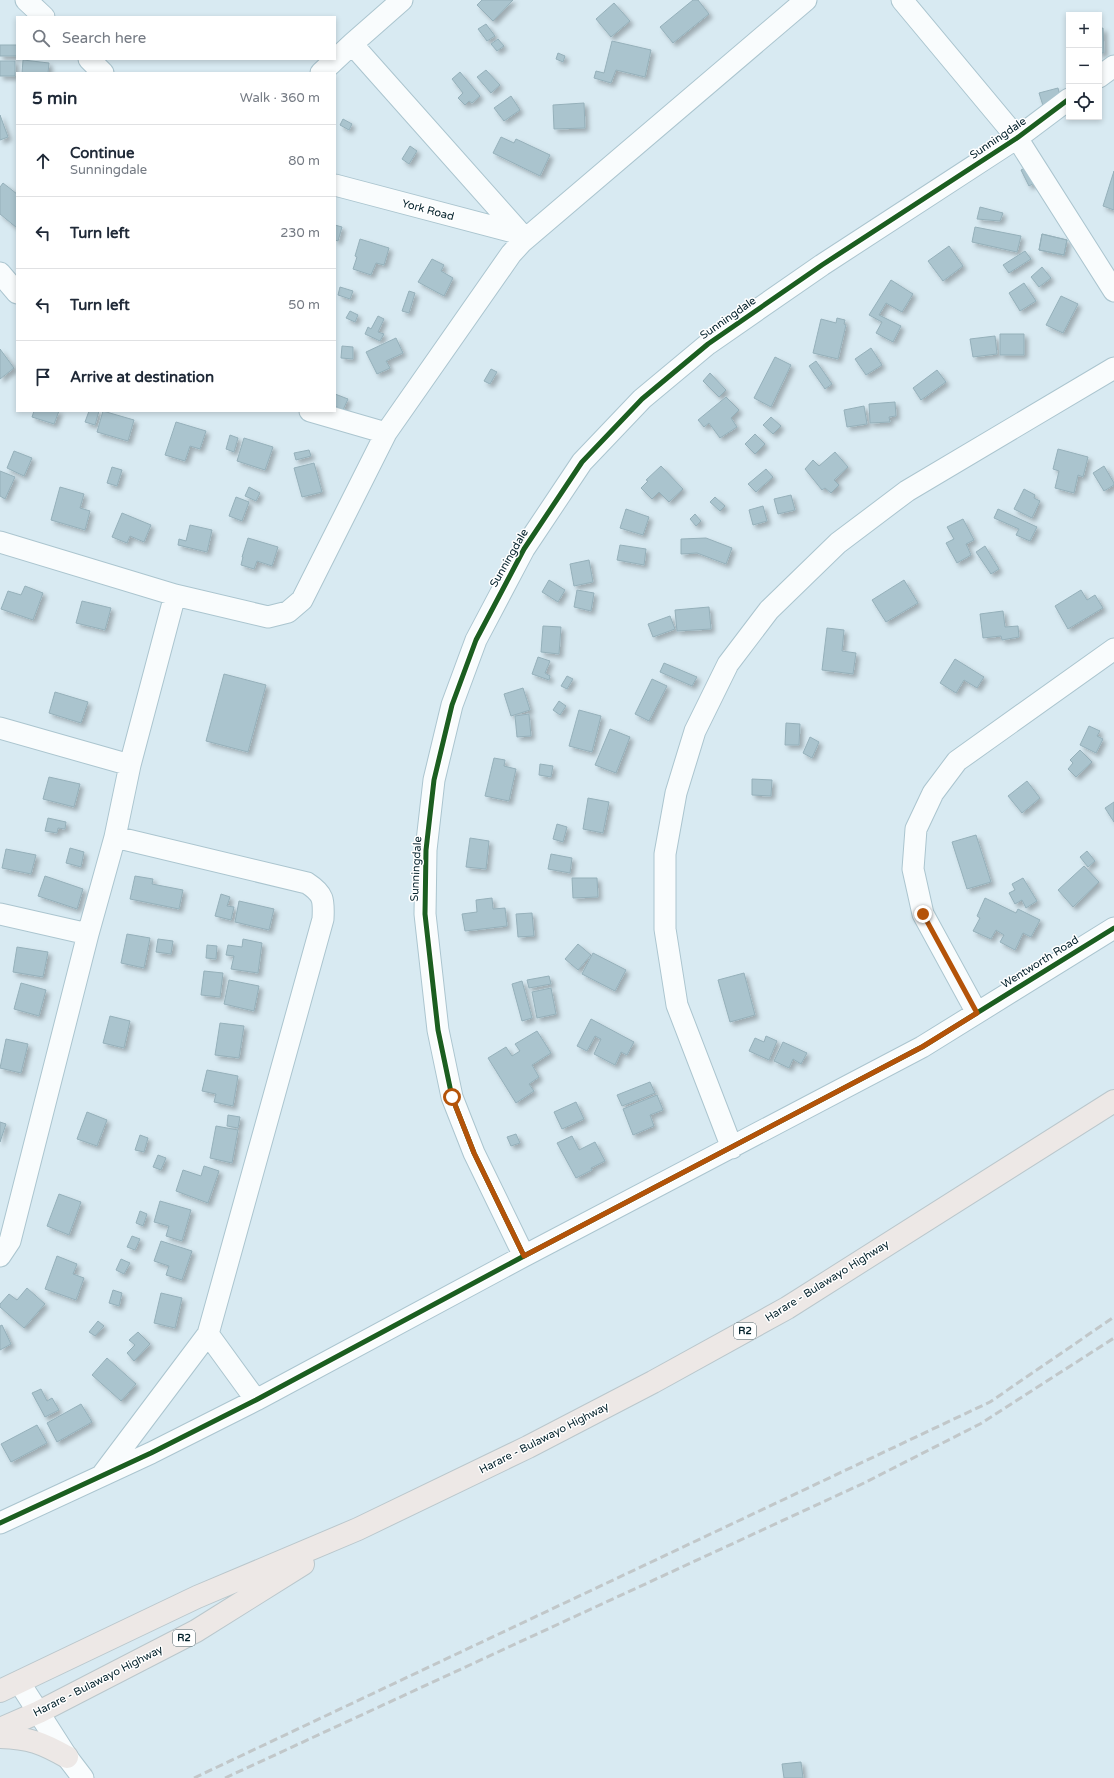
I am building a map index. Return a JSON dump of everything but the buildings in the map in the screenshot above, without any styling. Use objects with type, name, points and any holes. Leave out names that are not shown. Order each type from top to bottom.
[{"type":"highway","name":"Harare - Bulawayo Highway","points":[[0,1691],[197,1597],[358,1528],[528,1447],[653,1382],[787,1308],[1114,1101]]},
{"type":"highway","name":"Harare - Bulawayo Highway","points":[[0,1729],[39,1712],[196,1631],[358,1528]]},
{"type":"highway","points":[[0,1738],[32,1740],[67,1757]]},
{"type":"street","points":[[26,0],[43,16]]},
{"type":"street","points":[[336,59],[402,0]]},
{"type":"street","points":[[0,542],[175,595],[268,616],[288,612],[302,600],[386,433],[522,238],[806,0]]},
{"type":"street","points":[[902,0],[1017,138],[1114,291]]},
{"type":"street","points":[[352,44],[522,238]]},
{"type":"street","points":[[90,60],[102,72]]},
{"type":"street","points":[[322,72],[335,60]]},
{"type":"street","points":[[1102,75],[1114,66]]},
{"type":"street","name":"Sunningdale","points":[[524,1256],[474,1153],[452,1097],[438,1030],[424,914],[426,850],[434,780],[452,705],[476,640],[524,549],[582,462],[642,399],[714,340],[822,265],[1017,138],[1066,101]]},
{"type":"street","name":"York Road","points":[[336,185],[522,238]]},
{"type":"street","points":[[0,273],[16,292]]},
{"type":"street","points":[[732,1148],[677,1005],[665,930],[665,854],[676,793],[695,731],[728,664],[770,610],[838,543],[907,491],[1114,368]]},
{"type":"street","points":[[313,412],[386,433]]},
{"type":"street","points":[[0,1256],[10,1241],[88,934],[115,837],[130,765],[175,595]]},
{"type":"street","points":[[977,1013],[923,914],[913,869],[916,829],[933,794],[957,761],[1114,648]]},
{"type":"street","points":[[0,728],[130,765]]},
{"type":"street","points":[[100,1476],[208,1334],[323,919],[324,903],[319,891],[308,884],[115,837]]},
{"type":"street","points":[[0,914],[88,934]]},
{"type":"street","name":"Wentworth Road","points":[[0,1523],[256,1400],[524,1256],[922,1047],[1114,928]]},
{"type":"street","points":[[208,1334],[256,1400]]},
{"type":"street","points":[[20,1682],[67,1757],[83,1778]]},
{"type":"railway","points":[[194,1778],[990,1402],[1114,1317]]},
{"type":"railway","points":[[225,1778],[864,1483],[980,1424],[1114,1338]]},
{"type":"cycle path","points":[[524,1256],[474,1153],[452,1097],[438,1030],[425,914],[426,850],[434,780],[452,705],[476,640],[524,549],[582,462],[642,399],[708,344],[822,265],[1017,138],[1066,101]]},
{"type":"cycle path","points":[[0,1523],[151,1453],[256,1400],[524,1256],[922,1047],[1114,928]]},
{"type":"route","points":[[452,1097],[474,1153],[524,1256],[922,1047],[977,1013],[923,914]]}]
